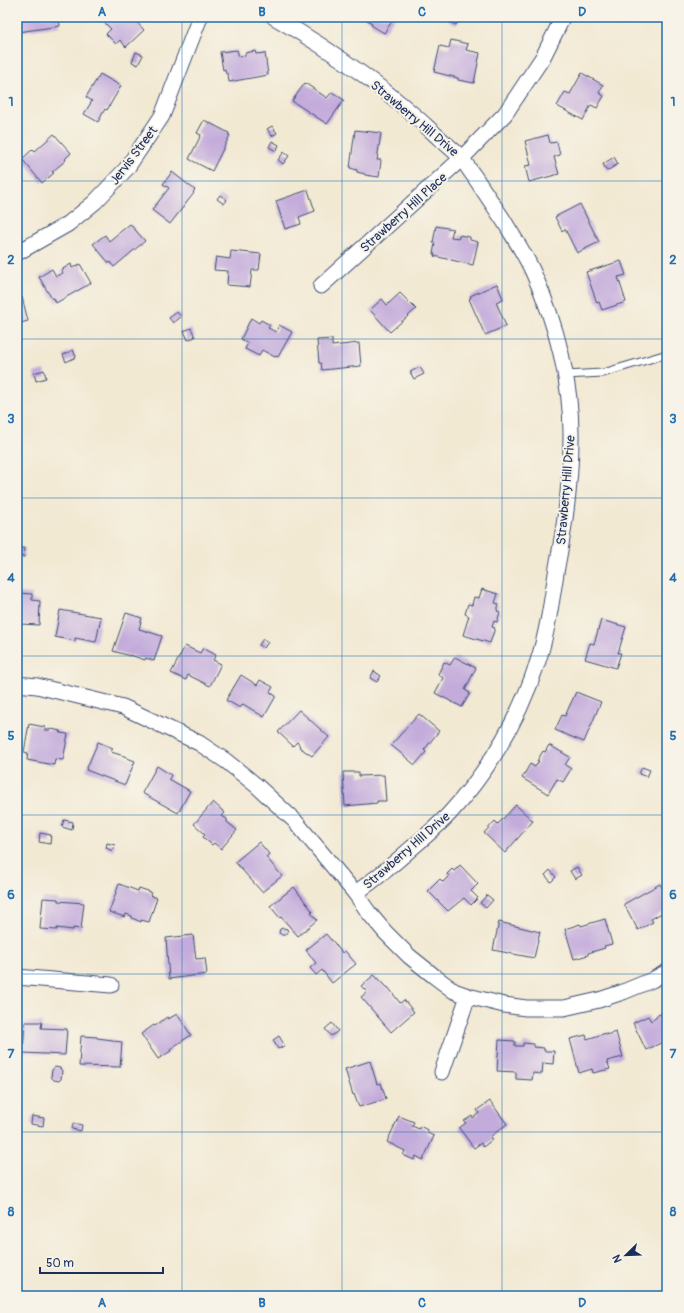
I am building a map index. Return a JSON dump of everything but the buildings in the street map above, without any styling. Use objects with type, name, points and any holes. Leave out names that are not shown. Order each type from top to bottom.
[{"type":"street","name":"Jervis Street","points":[[17,253],[68,224],[95,202],[127,168],[162,116],[200,17]]},
{"type":"street","name":"Strawberry Hill Drive","points":[[274,17],[304,34],[380,87],[420,120],[462,158],[520,246],[534,273],[556,335],[565,375],[568,400],[571,437],[569,476],[563,533],[545,635],[538,662],[516,718],[492,758],[474,784],[450,813],[394,864],[370,883],[355,892]]},
{"type":"street","name":"Strawberry Hill Place","points":[[321,286],[462,158],[505,114],[543,57],[562,17]]},
{"type":"street","points":[[17,684],[37,686],[123,708],[199,742],[251,781],[295,821],[355,892],[369,913],[385,932],[409,956],[454,991],[504,1005],[526,1008],[564,1008],[599,1000],[617,994],[652,980],[667,972]]},
{"type":"street","points":[[17,977],[111,985]]},
{"type":"street","points":[[442,1072],[468,996]]},
{"type":"lane","points":[[565,375],[602,373],[667,354]]}]
